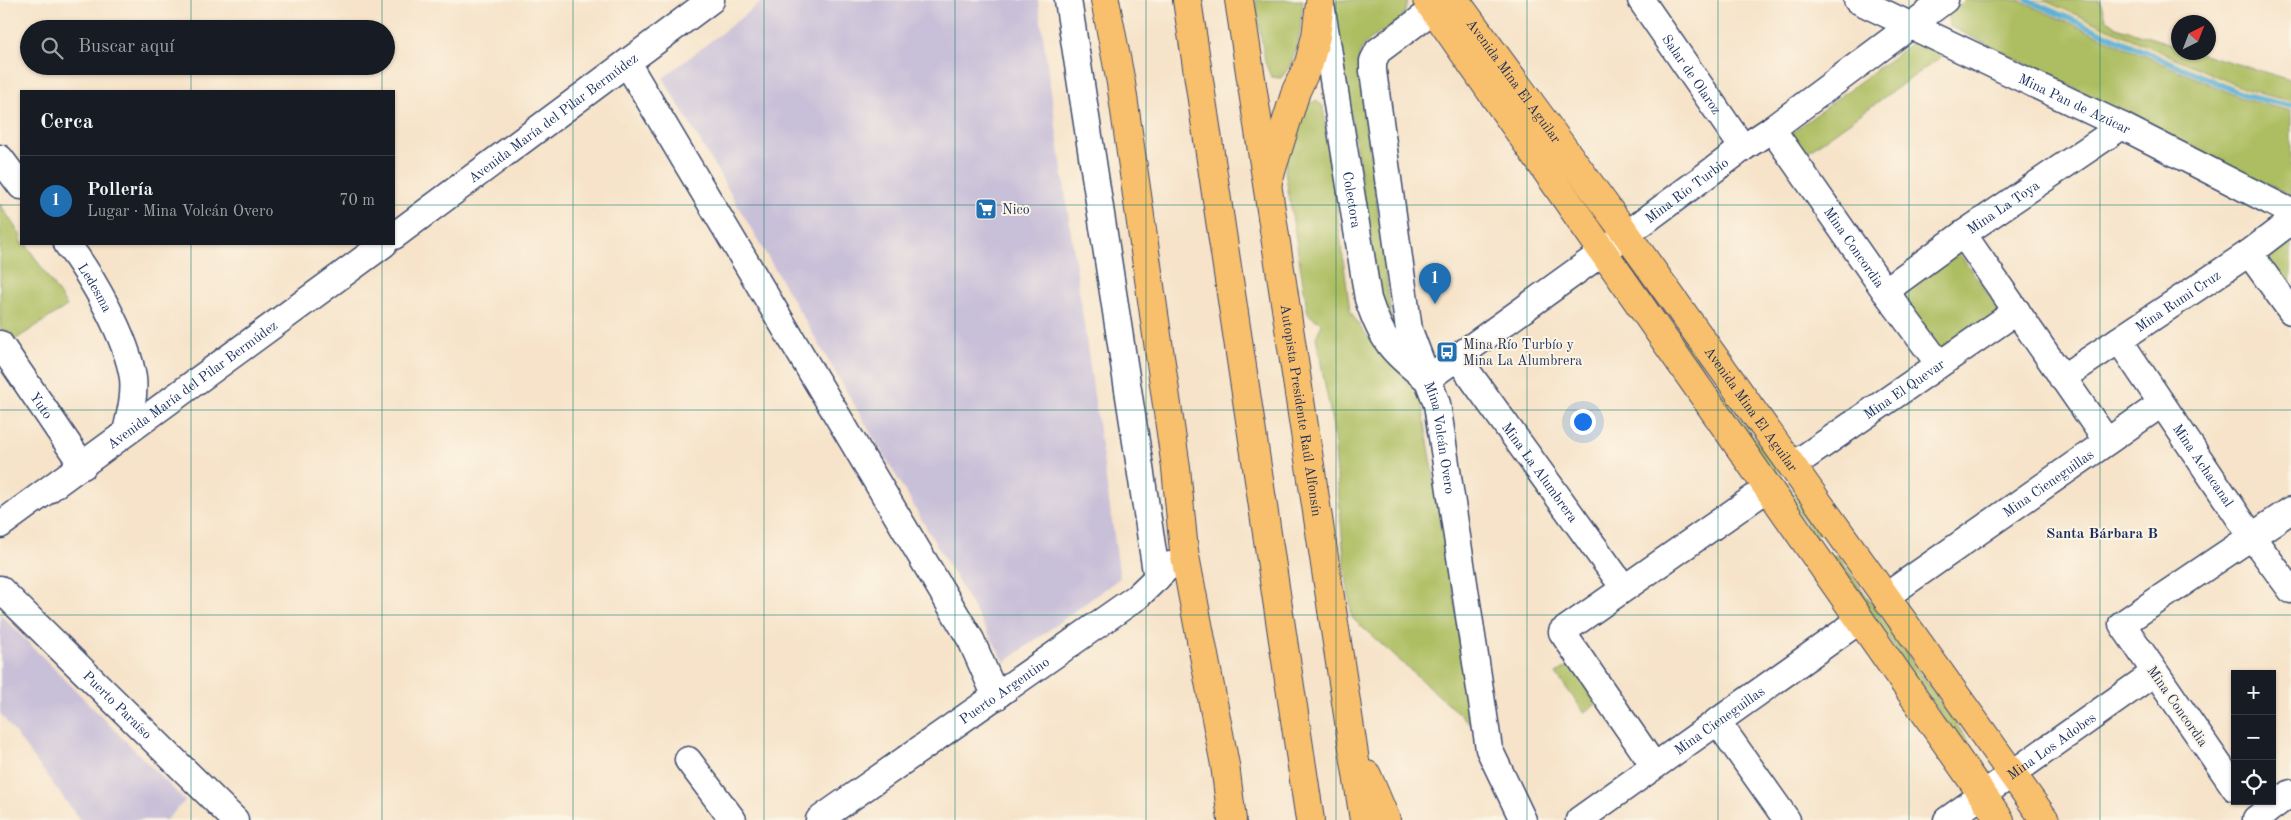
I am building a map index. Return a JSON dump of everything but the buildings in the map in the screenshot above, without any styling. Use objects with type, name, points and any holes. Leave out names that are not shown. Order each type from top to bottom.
[{"type":"main road","points":[[1105,0],[1121,83],[1176,468],[1184,551],[1225,765],[1232,820]]},
{"type":"main road","points":[[1187,0],[1310,820]]},
{"type":"main road","name":"Autopista Presidente Raúl Alfonsín","points":[[1239,0],[1266,188],[1364,820]]},
{"type":"main road","points":[[1266,188],[1296,91],[1309,63],[1316,36],[1320,1]]},
{"type":"main road","name":"Avenida Mina El Aguilar","points":[[1438,3],[1627,235],[2045,820]]},
{"type":"main road","name":"Avenida Mina El Aguilar","points":[[1438,3],[1603,252],[2000,820]]},
{"type":"main road","points":[[1264,509],[1256,546],[1297,820]]},
{"type":"main road","points":[[1813,552],[1841,534]]},
{"type":"main road","points":[[1349,730],[1386,820]]},
{"type":"street","name":"Avenida María del Pilar Bermúdez","points":[[395,235],[711,0]]},
{"type":"street","points":[[1068,0],[1157,578]]},
{"type":"street","name":"Salar de Olaroz","points":[[1641,0],[1743,148]]},
{"type":"street","name":"Mina Pan de Azúcar","points":[[1856,0],[1911,24],[2122,126],[2291,212]]},
{"type":"street","name":"Mina Río Turbio","points":[[1427,379],[1627,235],[1743,148],[1772,129],[1945,0]]},
{"type":"street","name":"Colectora","points":[[1320,1],[1368,299],[1378,328],[1399,357],[1427,379]]},
{"type":"street","name":"Mina Volcán Overo","points":[[1438,3],[1378,52],[1373,60],[1373,71],[1409,330],[1437,404],[1489,748],[1523,820]]},
{"type":"street","points":[[627,63],[971,640],[996,697]]},
{"type":"street","name":"Mina La Toya","points":[[1885,291],[1963,234],[2122,126]]},
{"type":"street","name":"Mina Concordia","points":[[1772,129],[1885,291],[1939,364]]},
{"type":"street","points":[[0,158],[20,185]]},
{"type":"street","name":"Mina Rumi Cruz","points":[[2062,378],[2249,254],[2291,221]]},
{"type":"street","points":[[1963,234],[2106,440]]},
{"type":"street","name":"Ledesma","points":[[67,245],[76,256],[120,335],[133,378],[133,403],[126,432]]},
{"type":"street","name":"Avenida María del Pilar Bermúdez","points":[[0,525],[383,245]]},
{"type":"street","points":[[2249,254],[2291,311]]},
{"type":"street","name":"Mina El Quevar","points":[[1792,466],[2017,311]]},
{"type":"street","name":"Mina Achacanal","points":[[2119,340],[2252,537],[2291,590]]},
{"type":"street","name":"Yuto","points":[[0,344],[83,466]]},
{"type":"street","name":"Mina La Alumbrera","points":[[1457,358],[1624,588]]},
{"type":"street","name":"Mina Cieneguillas","points":[[1886,597],[2106,440],[2161,404]]},
{"type":"street","points":[[1654,766],[1562,632],[1768,488]]},
{"type":"street","points":[[2252,537],[2291,510]]},
{"type":"street","name":"Mina Concordia","points":[[2231,782],[2122,624],[2252,537]]},
{"type":"street","name":"Puerto Argentino","points":[[819,820],[1137,597],[1184,551]]},
{"type":"street","name":"Puerto Paraíso","points":[[0,590],[220,815]]},
{"type":"street","name":"Mina Cieneguillas","points":[[1579,820],[1860,620]]},
{"type":"street","name":"Mina Los Adobes","points":[[1947,820],[2154,673]]},
{"type":"street","points":[[1717,721],[1786,820]]},
{"type":"street","points":[[688,760],[733,820]]},
{"type":"street","points":[[2252,813],[2291,793]]},
{"type":"shaded area","points":[[764,0],[1038,0],[1120,578],[1005,662],[663,78]]},
{"type":"shaded area","points":[[0,614],[185,801],[166,820],[80,820],[0,713]]},
{"type":"green space","points":[[1255,0],[1303,0],[1296,51],[1281,78],[1271,77],[1265,62]]},
{"type":"green space","points":[[1333,0],[1406,0],[1408,3],[1399,21],[1366,43],[1360,52],[1359,60],[1394,338],[1383,320]]},
{"type":"green space","points":[[1966,0],[2017,0],[2246,100],[2291,111],[2291,196],[1950,26],[1946,14]]},
{"type":"green space","points":[[2043,0],[2099,0],[2107,20],[2116,27],[2171,44],[2171,56]]},
{"type":"green space","points":[[1919,41],[1945,54],[1800,157],[1786,137],[1913,42]]},
{"type":"green space","points":[[2216,58],[2291,80],[2291,101],[2250,91],[2179,60],[2216,60]]},
{"type":"green space","points":[[1316,101],[1323,106],[1350,311],[1360,327],[1420,393],[1476,729],[1352,618],[1345,570],[1333,427],[1316,337],[1322,324],[1308,314],[1285,171],[1290,129],[1308,104]]},
{"type":"green space","points":[[0,204],[20,234],[20,245],[27,245],[67,306],[10,343],[0,327]]},
{"type":"green space","points":[[2291,231],[2291,302],[2258,255]]},
{"type":"green space","points":[[1955,248],[2001,311],[1938,355],[1891,291]]},
{"type":"green space","points":[[1619,253],[1623,254],[1819,528],[1819,532],[1815,537]]},
{"type":"green space","points":[[1832,556],[1838,556],[1990,772],[1986,780]]},
{"type":"green space","points":[[1573,662],[1601,701],[1584,712],[1556,674]]},
{"type":"sand","points":[[2017,0],[2043,0],[2171,56],[2171,60],[2179,60],[2250,91],[2291,101],[2291,111],[2246,100]]},
{"type":"waterway","points":[[2027,0],[2247,96],[2291,106]]},
{"type":"place","name":"Nico","points":[[986,209]]},
{"type":"place","name":"Pollería","points":[[1435,304]]},
{"type":"place","name":"Mina Río Turbío y Mina La Alumbrera","points":[[1447,352]]},
{"type":"district","name":"Santa Bárbara B","points":[[2102,533]]}]
